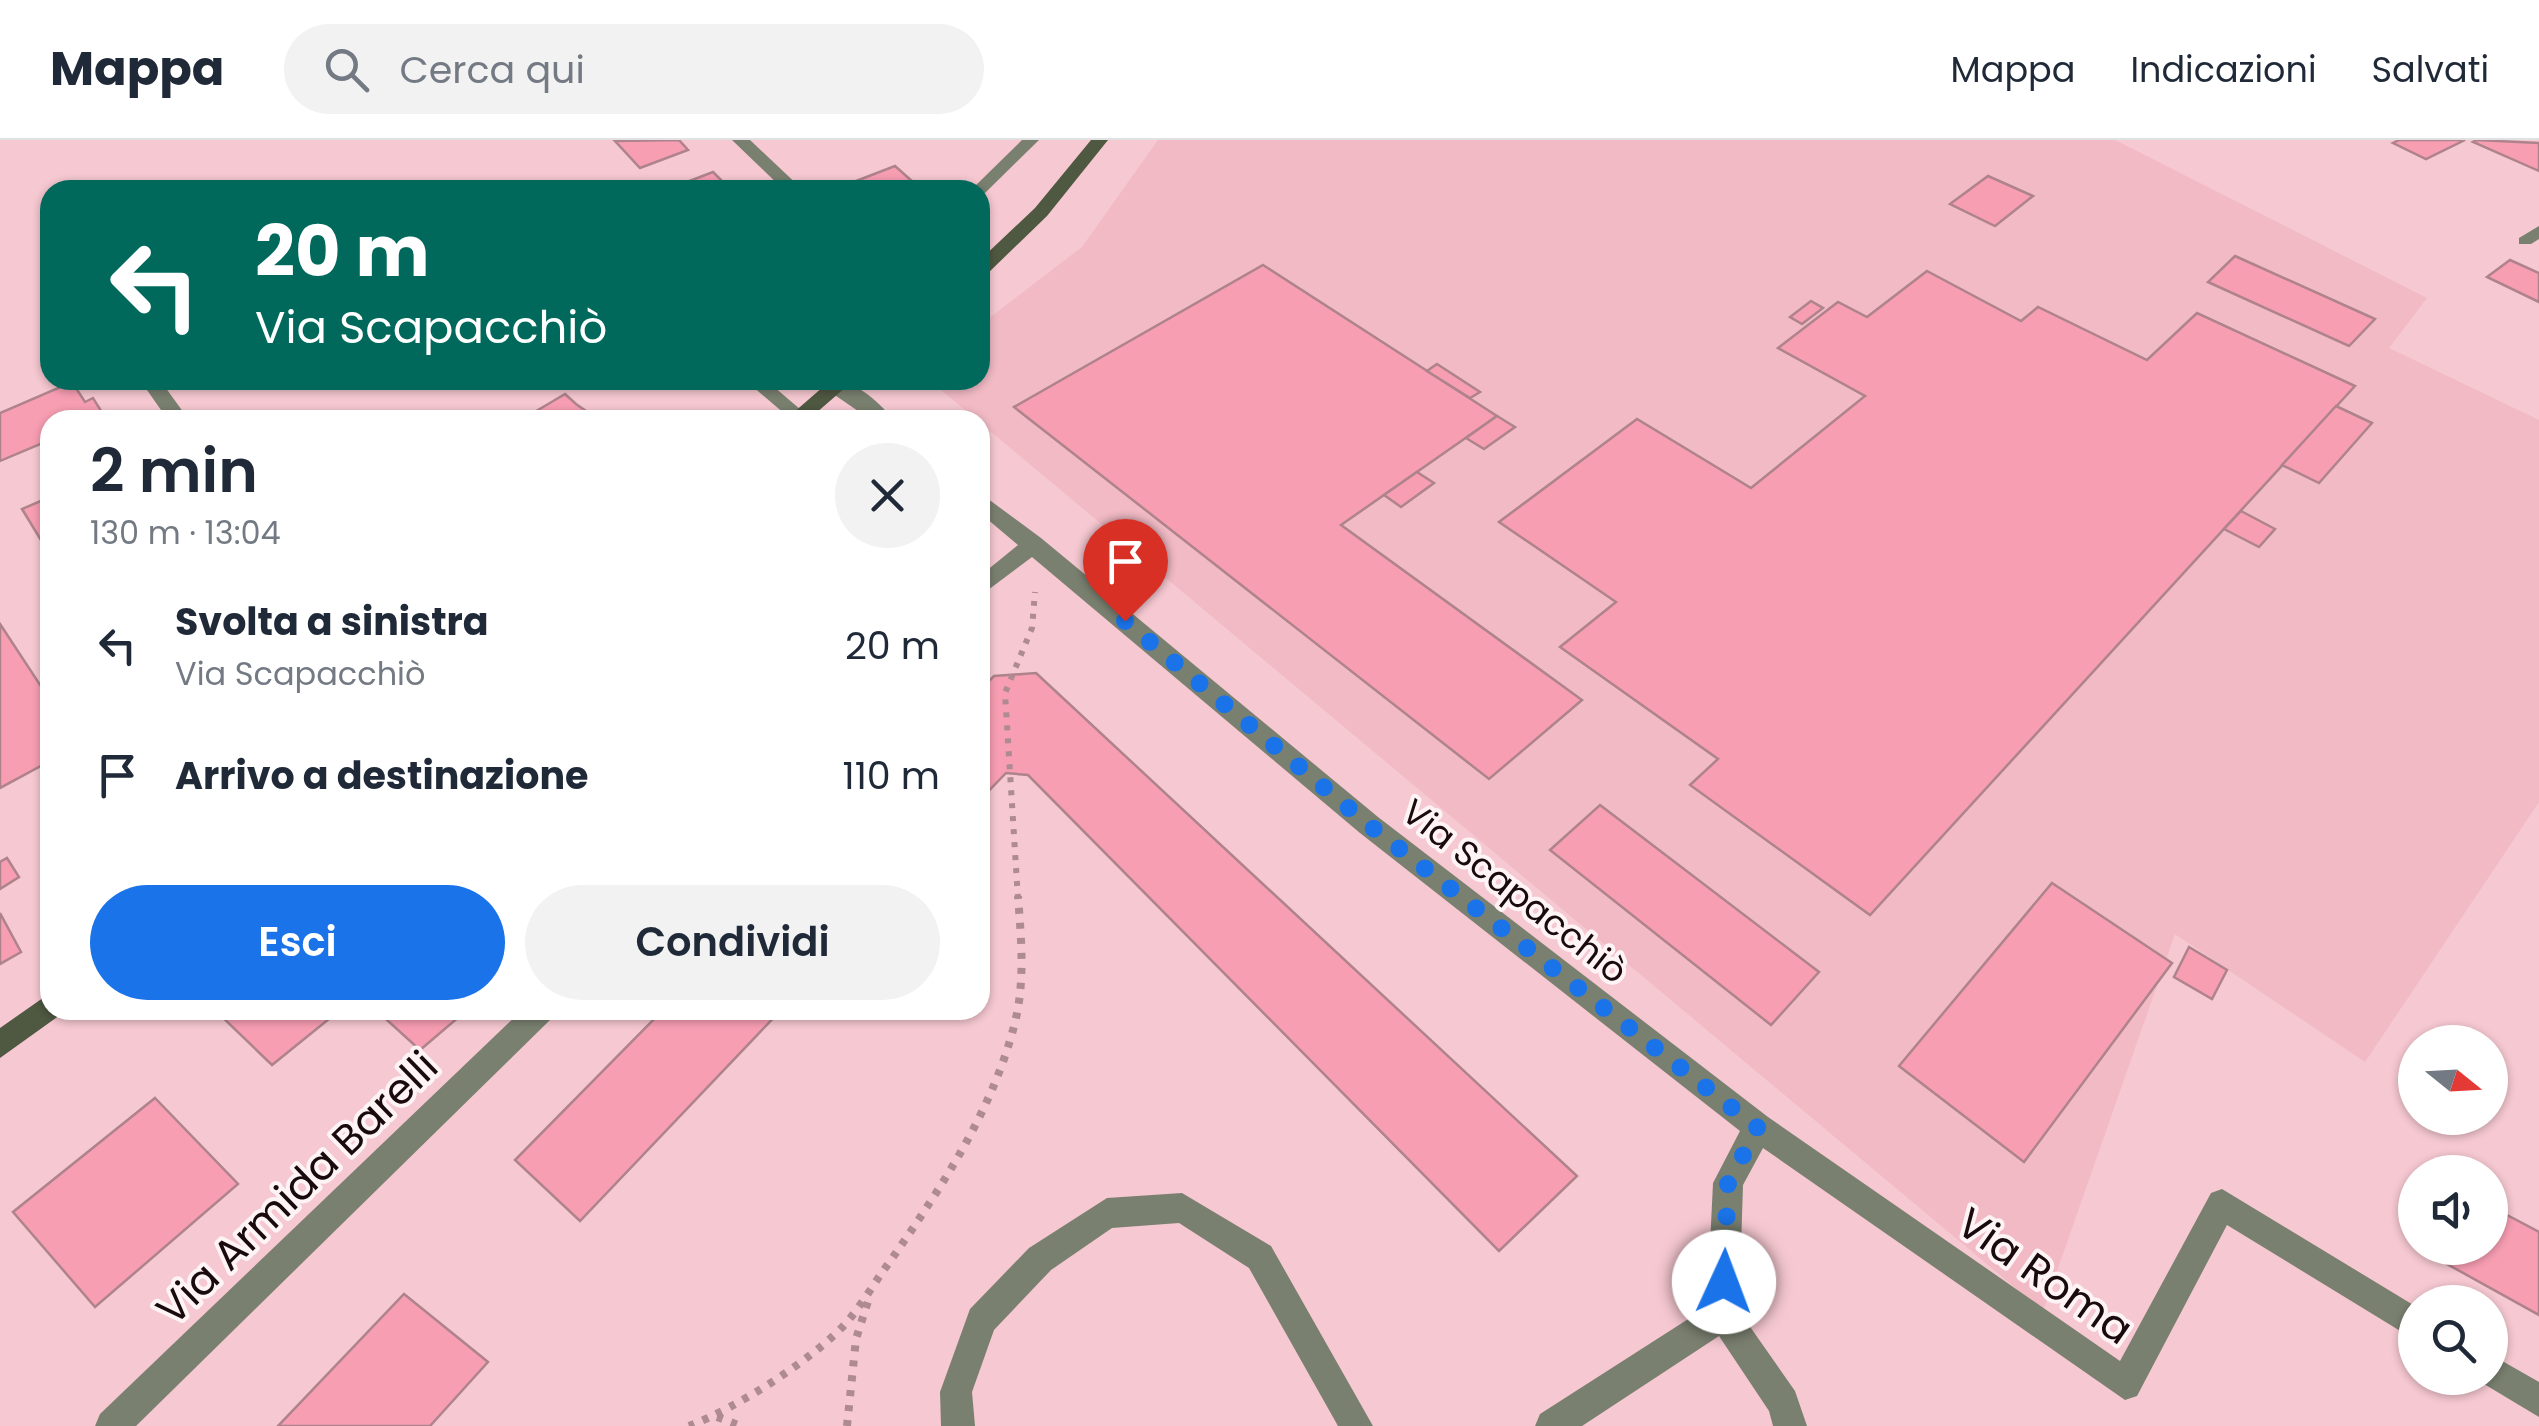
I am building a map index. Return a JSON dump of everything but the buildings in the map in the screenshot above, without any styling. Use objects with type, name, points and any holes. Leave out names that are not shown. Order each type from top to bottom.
[{"type":"street","points":[[740,140],[783,180]]},
{"type":"street","points":[[990,260],[1041,212],[1100,140]]},
{"type":"street","points":[[807,410],[831,390]]},
{"type":"street","points":[[849,390],[872,410]]},
{"type":"street","name":"Via Scapacchiò","points":[[990,509],[1369,825],[1758,1128]]},
{"type":"street","points":[[990,579],[1033,544]]},
{"type":"street","points":[[0,1045],[40,1014]]},
{"type":"street","name":"Via Armida Barelli","points":[[112,1426],[531,1020]]},
{"type":"street","points":[[1758,1128],[1728,1183],[1723,1315],[1783,1402],[1790,1426]]},
{"type":"street","name":"Via Roma","points":[[1758,1128],[2125,1384],[2222,1204],[2398,1313]]},
{"type":"street","points":[[958,1426],[956,1392],[981,1320],[1040,1258],[1107,1213],[1182,1208],[1260,1257],[1356,1426]]},
{"type":"street","points":[[1552,1426],[1723,1315]]},
{"type":"street","points":[[2508,1381],[2539,1401]]},
{"type":"lane","points":[[989,180],[1031,140]]},
{"type":"lane","points":[[765,390],[788,410]]},
{"type":"path","points":[[689,1426],[716,1416],[784,1373],[846,1323],[967,1142],[995,1082],[1016,1016],[1022,958],[1005,692],[1032,628],[1036,578],[1009,561]]},
{"type":"path","points":[[846,1426],[856,1339],[871,1290]]},
{"type":"path","points":[[716,1416],[742,1426]]},
{"type":"shaded area","points":[[1158,140],[2115,140],[2427,298],[2389,348],[2539,420],[2539,802],[2365,1062],[2175,934],[2043,1311],[990,431],[990,410],[965,410],[941,390],[990,390],[990,317],[1082,247]]},
{"type":"route","points":[[1125,621],[1369,825],[1758,1128],[1728,1183],[1724,1282]]}]
